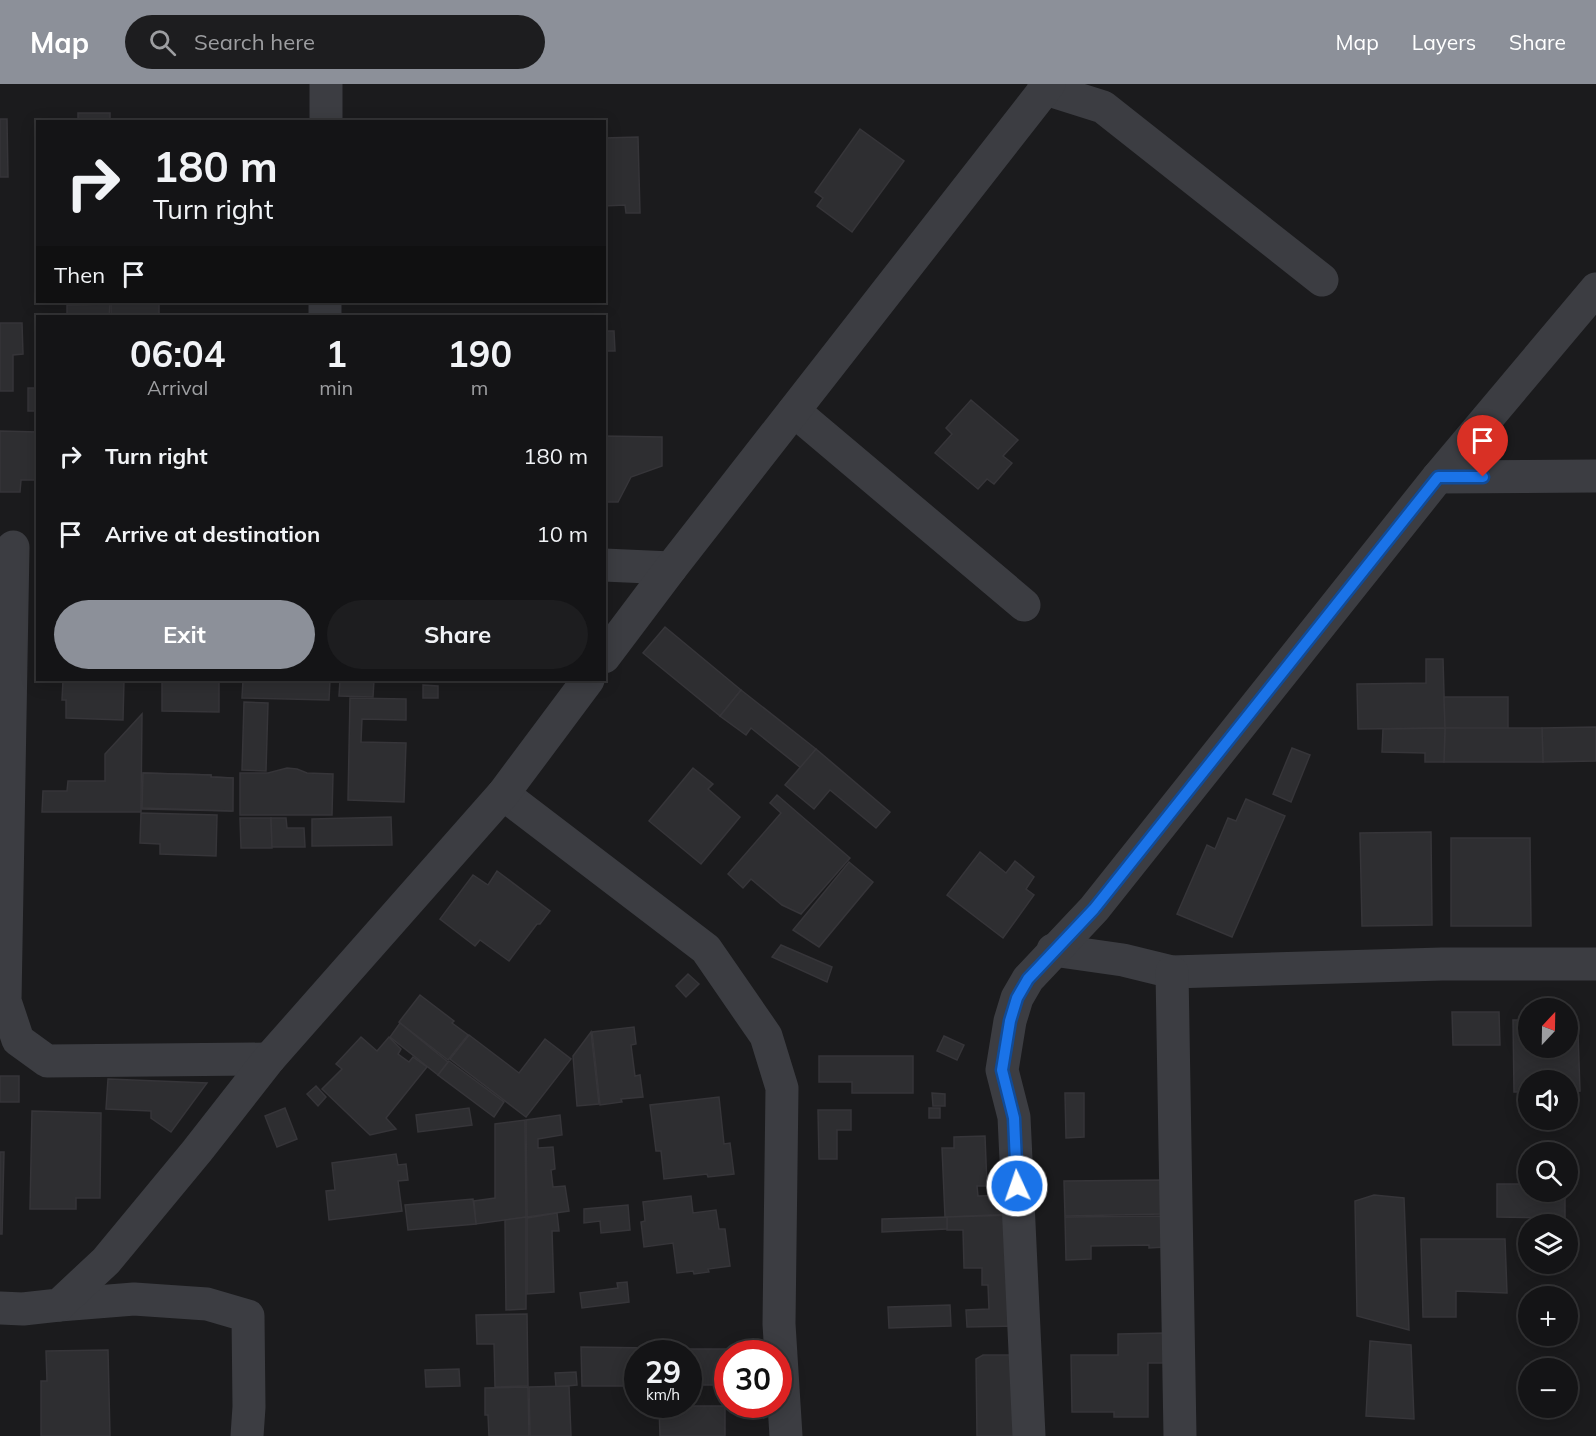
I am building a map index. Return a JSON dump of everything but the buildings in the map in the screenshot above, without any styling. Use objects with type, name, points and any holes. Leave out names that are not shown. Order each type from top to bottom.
[{"type":"street","points":[[326,84],[326,120]]},
{"type":"street","points":[[606,654],[1046,86],[1103,107],[1322,280]]},
{"type":"street","points":[[1029,1436],[1014,1118],[1002,1070],[1010,1021],[1017,998],[1028,979],[1053,950],[1094,909],[1438,477],[1596,290]]},
{"type":"street","points":[[794,411],[1024,605]]},
{"type":"street","points":[[1438,477],[1596,476]]},
{"type":"street","points":[[17,547],[5,1000],[18,1040],[47,1061],[269,1059]]},
{"type":"street","points":[[606,565],[671,568]]},
{"type":"street","points":[[59,1305],[106,1261],[269,1059],[503,794],[587,681]]},
{"type":"street","points":[[503,794],[706,949],[766,1036],[782,1088],[779,1324],[786,1436]]},
{"type":"street","points":[[1094,909],[1123,960]]},
{"type":"street","points":[[1053,950],[1123,960],[1172,972],[1442,964],[1596,964]]},
{"type":"street","points":[[1172,972],[1180,1436]]},
{"type":"street","points":[[0,1308],[23,1309],[134,1299],[207,1304],[248,1316],[250,1358],[247,1436]]},
{"type":"route","points":[[1017,1186],[1014,1118],[1002,1070],[1010,1021],[1017,998],[1028,979],[1094,909],[1438,477],[1483,477]]}]
